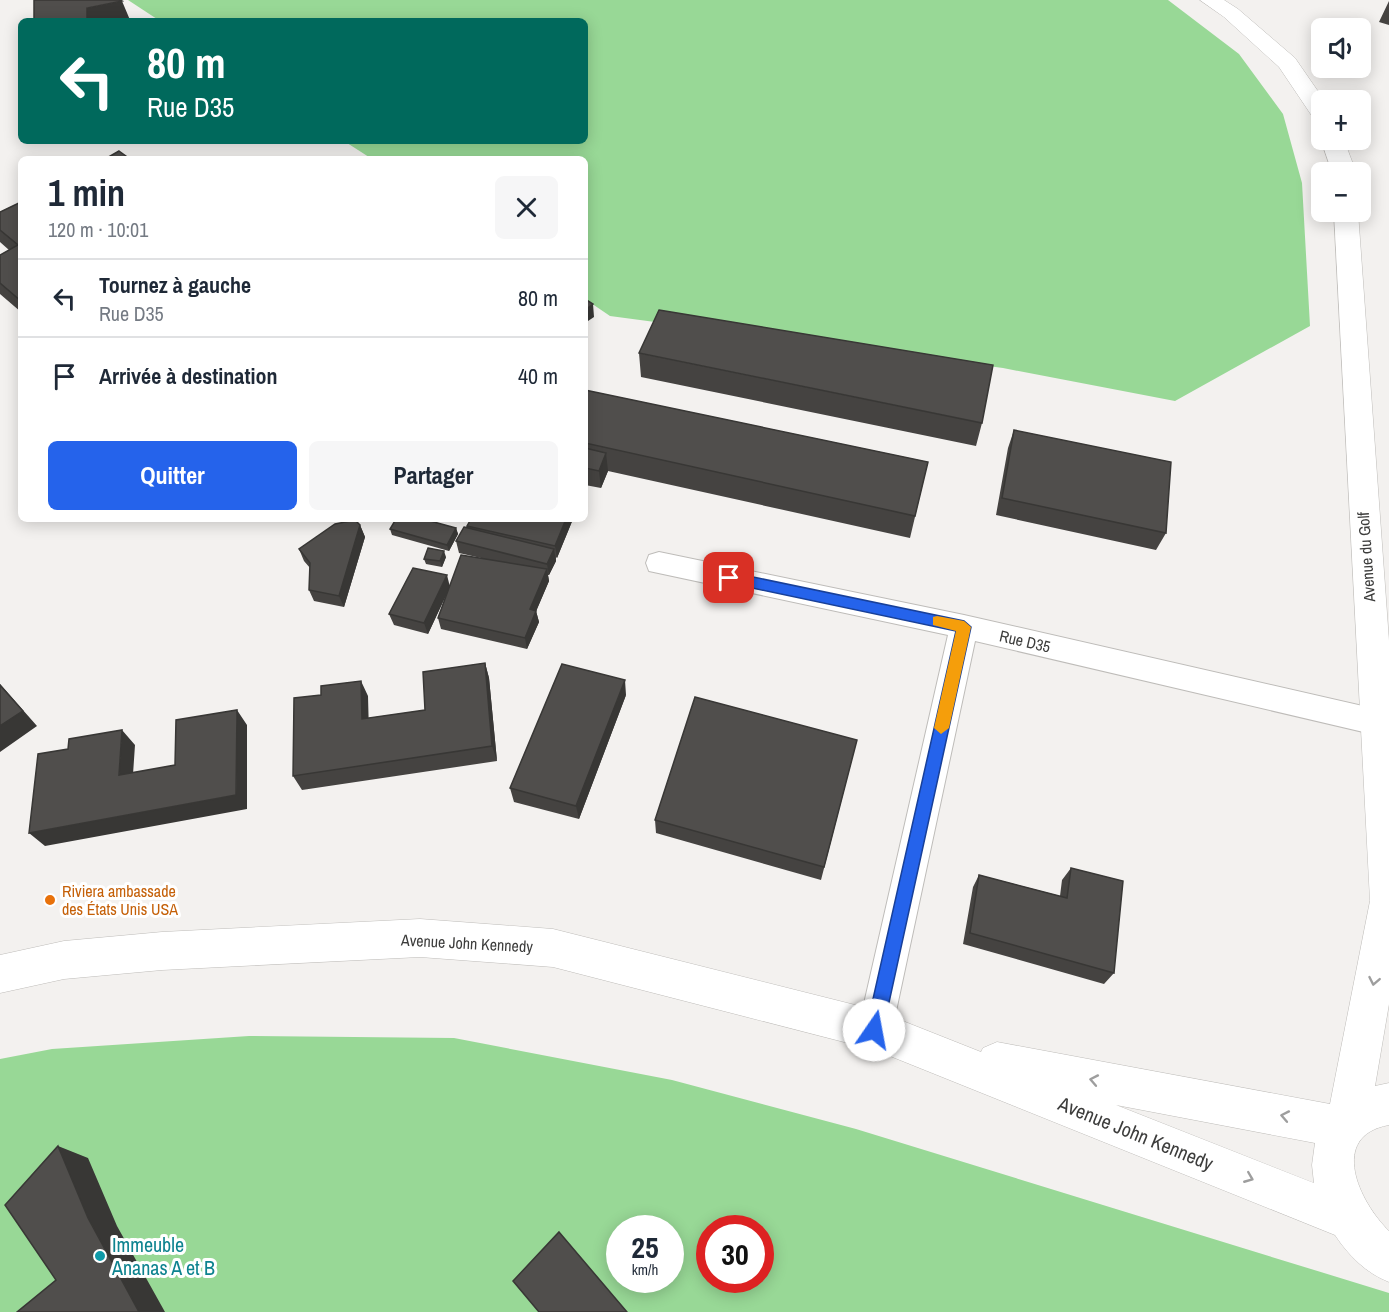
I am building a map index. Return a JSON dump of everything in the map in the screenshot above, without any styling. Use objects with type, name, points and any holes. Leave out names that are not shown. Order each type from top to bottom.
[{"type":"main road","points":[[1210,0],[1231,13],[1287,63],[1311,98]]},
{"type":"main road","name":"Avenue du Golf","points":[[1345,1123],[1389,904],[1383,723],[1347,222]]},
{"type":"main road","name":"Avenue John Kennedy","points":[[0,974],[64,960],[162,951],[420,938],[553,948],[874,1030],[922,1047],[1350,1219]]},
{"type":"main road","name":"Avenue John Kennedy","points":[[922,1047],[1345,1123],[1334,1146],[1333,1169],[1338,1194],[1350,1219],[1368,1242],[1389,1260]]},
{"type":"main road","points":[[1345,1123],[1365,1108],[1389,1104]]},
{"type":"street","name":"Rue D35","points":[[659,563],[964,627],[1383,723]]},
{"type":"street","points":[[874,1030],[964,627]]},
{"type":"green space","points":[[128,0],[1168,0],[1239,54],[1283,114],[1302,183],[1310,326],[1175,401],[1003,368],[610,316],[588,301],[588,156],[367,156],[349,144],[588,144],[588,18],[155,18]]},
{"type":"green space","points":[[249,1036],[454,1038],[672,1080],[856,1129],[1389,1293],[1389,1312],[0,1312],[0,1059],[52,1049]]},
{"type":"building","points":[[34,0],[122,1],[87,8],[87,18],[34,18]]},
{"type":"building","points":[[119,151],[126,156],[110,156]]},
{"type":"building","points":[[18,203],[18,245],[0,230],[0,212]]},
{"type":"building","points":[[18,245],[18,298],[0,283],[0,255]]},
{"type":"building","points":[[659,310],[993,365],[982,423],[639,353]]},
{"type":"building","points":[[588,391],[928,462],[915,516],[588,444]]},
{"type":"building","points":[[1014,430],[1171,462],[1166,533],[1002,498]]},
{"type":"building","points":[[588,449],[606,453],[599,471],[588,469]]},
{"type":"building","points":[[357,522],[360,525],[339,596],[309,590],[310,563],[299,549],[335,524]]},
{"type":"building","points":[[394,522],[434,522],[456,528],[447,545],[390,529]]},
{"type":"building","points":[[469,522],[565,522],[555,546],[467,526]]},
{"type":"building","points":[[464,527],[554,549],[547,564],[456,541]]},
{"type":"building","points":[[428,548],[444,551],[440,561],[424,559]]},
{"type":"building","points":[[461,555],[547,569],[530,609],[536,611],[525,638],[438,618]]},
{"type":"building","points":[[413,568],[447,575],[424,623],[389,614]]},
{"type":"building","points":[[485,663],[492,746],[293,776],[294,698],[321,695],[321,686],[361,681],[362,719],[425,710],[423,672]]},
{"type":"building","points":[[562,664],[625,680],[576,806],[510,788]]},
{"type":"building","points":[[0,685],[23,711],[0,726]]},
{"type":"building","points":[[695,697],[857,740],[824,867],[655,820]]},
{"type":"building","points":[[237,710],[236,795],[29,833],[38,754],[68,749],[69,739],[122,730],[119,775],[175,765],[176,720]]},
{"type":"building","points":[[1071,868],[1123,881],[1114,973],[970,933],[979,875],[1067,898]]},
{"type":"building","points":[[58,1146],[88,1218],[139,1312],[17,1312],[56,1280],[5,1205]]},
{"type":"building","points":[[559,1232],[606,1287],[606,1293],[611,1293],[627,1312],[539,1312],[513,1281]]},
{"type":"slow traffic","points":[[937,621],[964,627],[941,728]]},
{"type":"place","name":"Riviera ambassade des États Unis USA","points":[[50,900]]},
{"type":"place","name":"Immeuble Ananas A et B","points":[[100,1256]]},
{"type":"route","points":[[729,578],[964,627],[874,1030]]}]
